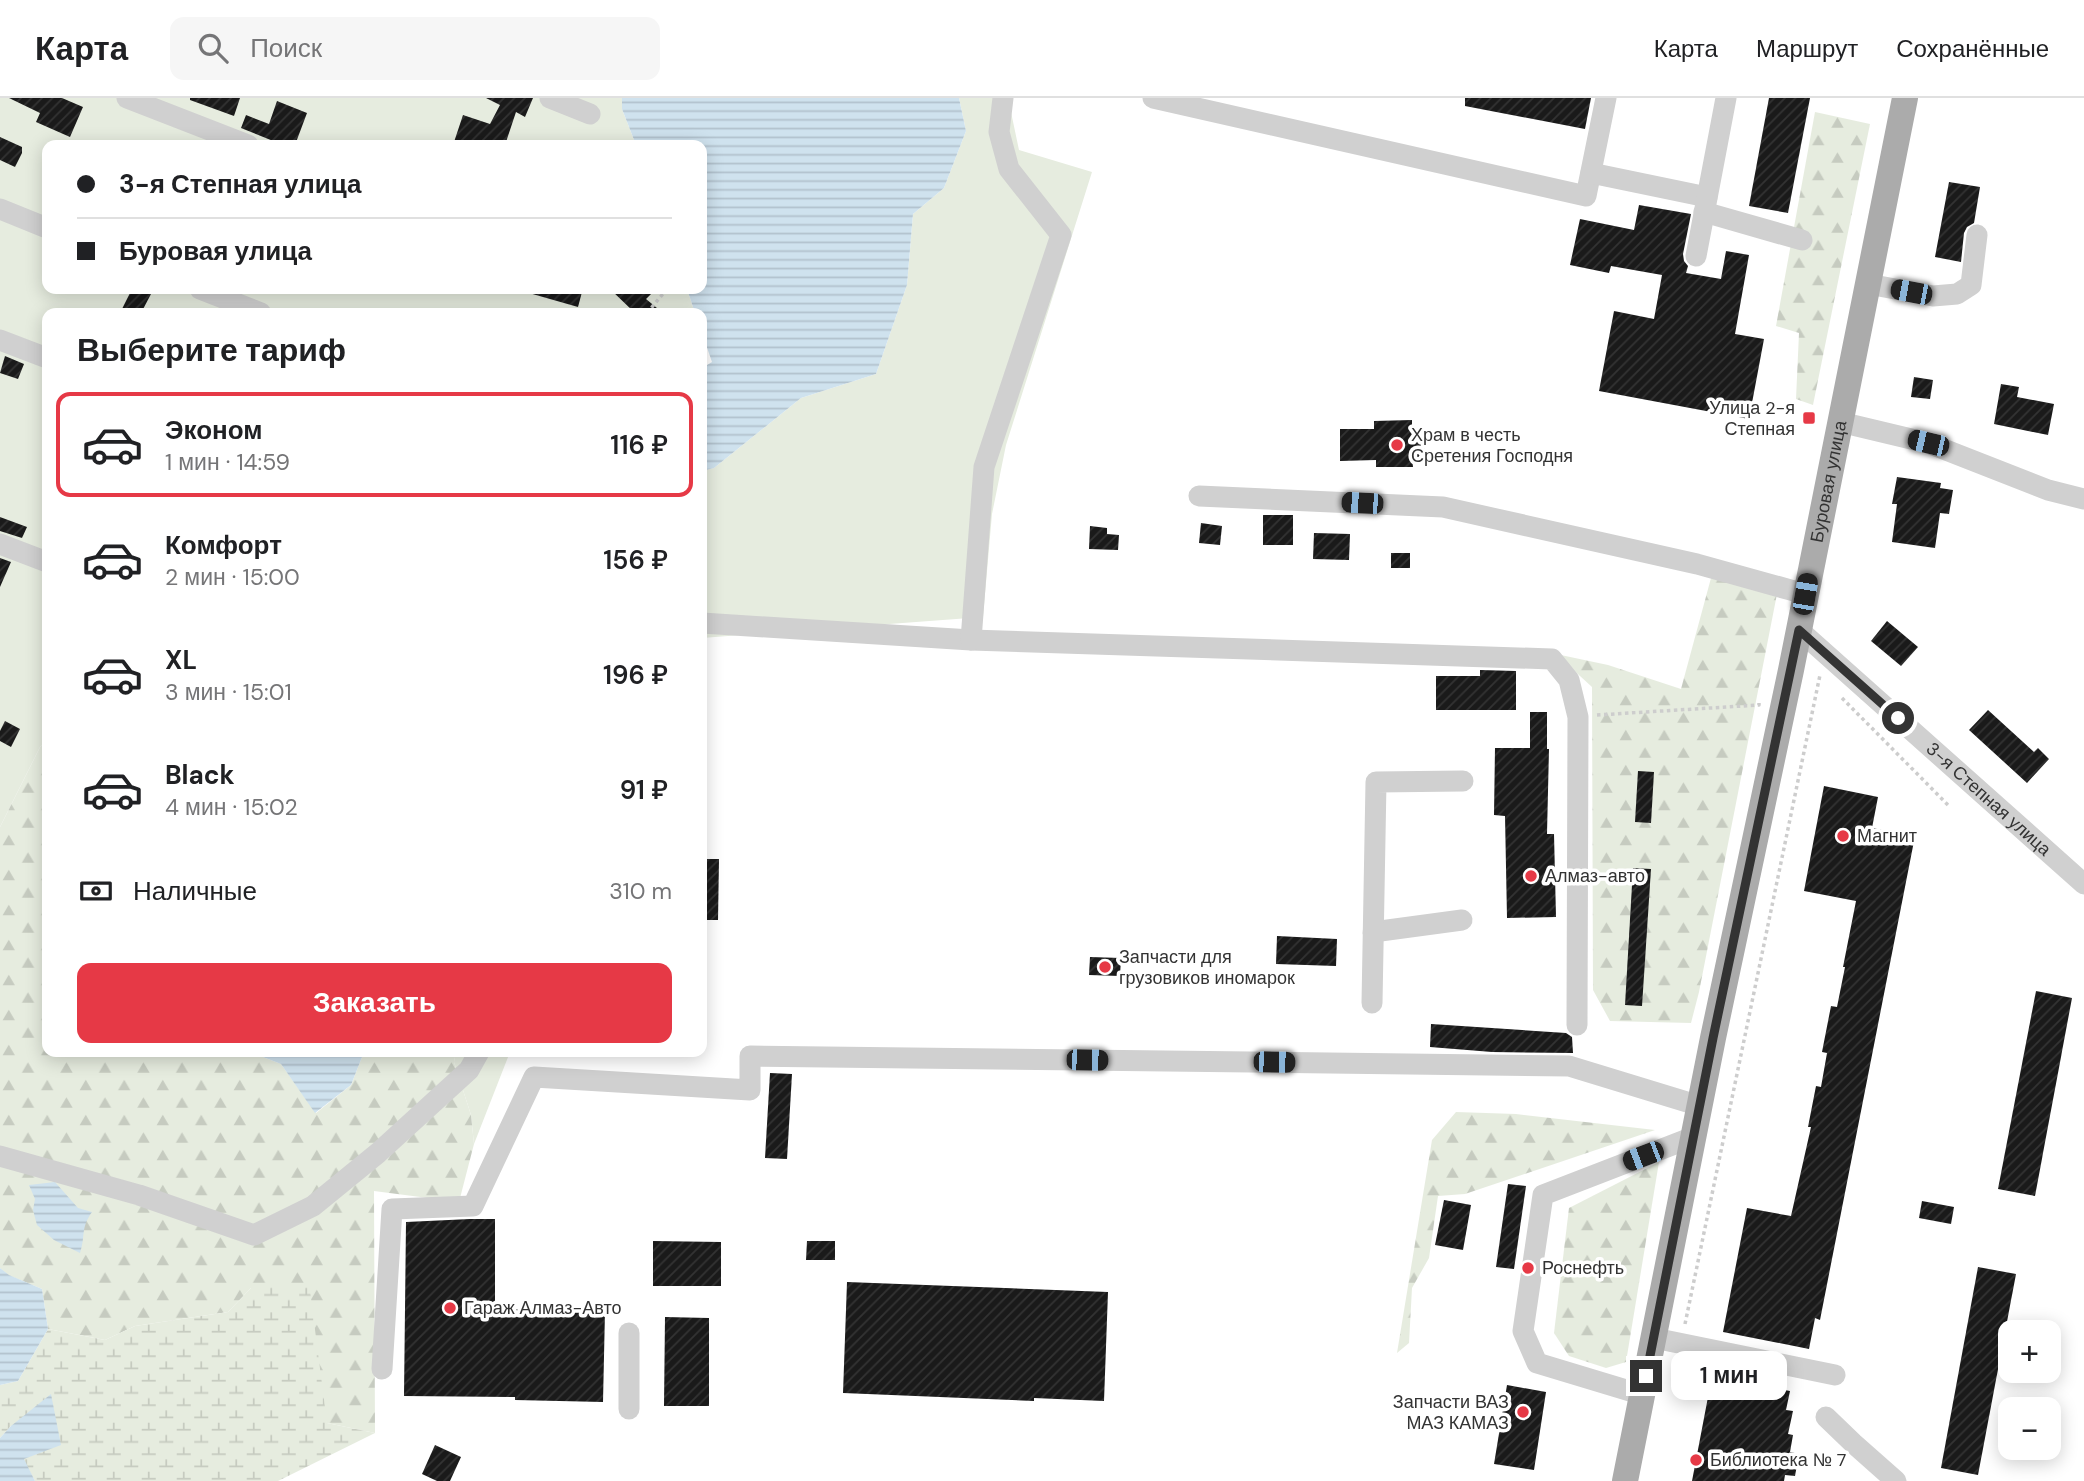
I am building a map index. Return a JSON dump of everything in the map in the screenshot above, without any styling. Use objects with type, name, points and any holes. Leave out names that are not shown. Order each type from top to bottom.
[{"type":"main road","name":"Буровая улица","points":[[1625,1481],[1905,98]]},
{"type":"street","points":[[127,98],[235,140]]},
{"type":"street","points":[[550,98],[590,114]]},
{"type":"street","points":[[971,640],[984,467],[1061,235],[1009,169],[999,132],[1003,98]]},
{"type":"street","points":[[1153,98],[1586,196],[1606,98]]},
{"type":"street","points":[[1696,256],[1726,98]]},
{"type":"street","points":[[1591,173],[1705,205],[1802,240]]},
{"type":"street","points":[[0,209],[42,226]]},
{"type":"street","points":[[1868,284],[1933,296],[1957,294],[1971,285],[1978,235]]},
{"type":"street","points":[[213,294],[248,308]]},
{"type":"street","points":[[0,340],[42,356]]},
{"type":"street","points":[[1840,422],[1928,443],[2048,490],[2084,499]]},
{"type":"street","points":[[1199,496],[1443,507],[1697,564],[1805,594]]},
{"type":"street","points":[[0,544],[42,560]]},
{"type":"street","points":[[707,623],[971,640],[1552,659],[1569,680],[1578,717],[1577,1025]]},
{"type":"street","name":"3-я Степная улица","points":[[1799,630],[2084,884]]},
{"type":"street","points":[[1372,1003],[1376,782],[1463,781]]},
{"type":"street","points":[[1373,932],[1462,920]]},
{"type":"street","points":[[383,1369],[392,1209],[474,1206],[534,1077],[750,1090],[751,1056],[1569,1066],[1700,1106]]},
{"type":"street","points":[[0,1156],[139,1195],[254,1235],[313,1206],[378,1153],[469,1070],[476,1057]]},
{"type":"street","points":[[1643,1395],[1537,1363],[1523,1331],[1543,1195],[1693,1137]]},
{"type":"street","points":[[629,1333],[629,1409]]},
{"type":"street","points":[[1654,1338],[1835,1375]]},
{"type":"street","points":[[1826,1417],[1895,1481]]},
{"type":"path","points":[[651,308],[663,294]]},
{"type":"path","points":[[1791,670],[1820,675],[1829,685]]},
{"type":"path","points":[[1681,1343],[1820,675]]},
{"type":"path","points":[[1578,717],[1759,705],[1762,692]]},
{"type":"path","points":[[1839,694],[1950,807]]},
{"type":"green space","points":[[0,98],[622,98],[622,109],[634,140],[42,140],[42,294],[689,294],[693,308],[42,308],[42,745],[0,827]]},
{"type":"green space","points":[[959,98],[1008,98],[1019,150],[1092,172],[1006,445],[992,514],[983,617],[707,638],[707,470],[714,468],[801,398],[876,374],[907,285],[913,214],[944,188],[966,131]]},
{"type":"green space","points":[[1815,112],[1870,124],[1813,405],[1796,399],[1799,333],[1776,326]]},
{"type":"green space","points":[[1711,578],[1777,594],[1699,992],[1691,1023],[1610,1021],[1593,990],[1592,687],[1556,654],[1608,665],[1681,689]]},
{"type":"green space","points":[[42,745],[42,1057],[263,1057],[281,1064],[316,1113],[351,1085],[362,1057],[455,1057],[454,1062],[471,1115],[474,1144],[459,1202],[374,1191],[375,1433],[327,1423],[251,1288],[228,1312],[135,1326],[105,1340],[48,1329],[42,1289],[8,1275],[0,1268],[0,827]]},
{"type":"green space","points":[[455,1057],[508,1057],[474,1144],[471,1115],[454,1062]]},
{"type":"green space","points":[[1456,1112],[1516,1114],[1655,1130],[1465,1194],[1438,1196],[1429,1258],[1412,1288],[1409,1343],[1397,1353],[1432,1140]]},
{"type":"green space","points":[[1659,1162],[1626,1362],[1606,1368],[1569,1356],[1554,1333],[1569,1208]]},
{"type":"green space","points":[[309,1283],[327,1423],[375,1433],[278,1481],[35,1481],[23,1459],[11,1426],[0,1438],[0,1385],[18,1381],[48,1329],[105,1340],[135,1326],[228,1312],[251,1288]]},
{"type":"water","points":[[622,98],[959,98],[966,131],[944,188],[913,214],[907,285],[876,374],[801,398],[714,468],[707,470],[707,365],[712,362],[707,348],[707,308],[693,308],[689,294],[707,294],[707,140],[634,140],[622,109]]},
{"type":"water","points":[[263,1057],[362,1057],[351,1085],[315,1113],[281,1064]]},
{"type":"water","points":[[55,1182],[78,1208],[92,1212],[85,1228],[80,1253],[54,1240],[37,1225],[33,1210],[35,1199],[29,1185]]},
{"type":"water","points":[[0,1268],[9,1275],[42,1289],[48,1329],[18,1381],[0,1385]]},
{"type":"water","points":[[51,1394],[61,1445],[24,1459],[35,1481],[0,1481],[0,1438]]},
{"type":"building","points":[[9,98],[62,98],[83,107],[70,137],[36,122],[40,113]]},
{"type":"building","points":[[190,98],[240,98],[234,116]]},
{"type":"building","points":[[486,98],[533,98],[525,117],[516,112],[507,140],[455,140],[463,115],[490,124],[500,105]]},
{"type":"building","points":[[1465,98],[1591,98],[1585,129],[1465,106]]},
{"type":"building","points":[[1769,98],[1810,98],[1788,213],[1749,206]]},
{"type":"building","points":[[277,101],[307,113],[297,140],[271,140],[241,128],[246,115],[269,124]]},
{"type":"building","points":[[0,137],[22,147],[15,167],[0,160]]},
{"type":"building","points":[[1949,182],[1980,187],[1974,223],[1967,227],[1964,233],[1961,262],[1935,257]]},
{"type":"building","points":[[1639,205],[1691,214],[1683,254],[1688,266],[1686,273],[1721,279],[1726,251],[1749,255],[1735,334],[1764,339],[1749,419],[1599,391],[1614,311],[1654,319],[1662,275],[1611,266],[1609,273],[1570,265],[1580,219],[1634,230]]},
{"type":"building","points":[[130,294],[151,294],[144,308],[122,308]]},
{"type":"building","points":[[532,294],[581,294],[578,307]]},
{"type":"building","points":[[615,294],[651,294],[646,299],[657,308],[630,308]]},
{"type":"building","points":[[5,356],[24,364],[18,379],[0,373]]},
{"type":"building","points":[[1914,377],[1933,380],[1930,399],[1911,397]]},
{"type":"building","points":[[2001,384],[2019,387],[2017,397],[2054,404],[2048,435],[1994,424]]},
{"type":"building","points":[[1412,420],[1412,433],[1425,433],[1425,458],[1412,458],[1413,467],[1376,467],[1376,460],[1340,461],[1340,429],[1374,429],[1374,421]]},
{"type":"building","points":[[1897,477],[1941,483],[1940,488],[1953,490],[1949,514],[1940,513],[1935,548],[1892,542],[1897,504],[1892,504]]},
{"type":"building","points":[[1263,515],[1293,515],[1293,545],[1263,545]]},
{"type":"building","points":[[0,517],[27,527],[22,538],[0,531]]},
{"type":"building","points":[[1201,523],[1222,526],[1220,545],[1199,543]]},
{"type":"building","points":[[1090,526],[1107,528],[1107,534],[1119,535],[1118,550],[1089,549]]},
{"type":"building","points":[[1314,533],[1350,534],[1349,560],[1313,559]]},
{"type":"building","points":[[1391,553],[1410,553],[1410,568],[1391,568]]},
{"type":"building","points":[[0,558],[11,562],[0,587]]},
{"type":"building","points":[[1887,621],[1918,647],[1901,666],[1871,641]]},
{"type":"building","points":[[1480,670],[1516,671],[1516,710],[1436,710],[1436,676],[1480,676]]},
{"type":"building","points":[[1988,710],[2034,752],[2038,748],[2049,759],[2027,783],[1969,730]]},
{"type":"building","points":[[1530,712],[1547,712],[1547,834],[1554,834],[1556,917],[1507,918],[1505,816],[1494,815],[1495,748],[1530,748]]},
{"type":"building","points":[[5,721],[20,729],[11,747],[0,741],[0,731]]},
{"type":"building","points":[[1638,771],[1654,772],[1651,823],[1635,822]]},
{"type":"building","points":[[1824,786],[1878,797],[1872,828],[1915,836],[1820,1320],[1815,1318],[1809,1349],[1723,1332],[1747,1208],[1791,1216],[1811,1127],[1808,1127],[1816,1086],[1821,1087],[1827,1053],[1822,1052],[1831,1006],[1837,1007],[1845,967],[1856,901],[1804,891]]},
{"type":"building","points":[[707,859],[719,859],[718,920],[707,920]]},
{"type":"building","points":[[1633,868],[1651,869],[1642,1006],[1625,1005]]},
{"type":"building","points":[[1277,936],[1337,939],[1336,966],[1276,964]]},
{"type":"building","name":"Запчасти для грузовиков иномарок","points":[[1090,957],[1121,958],[1120,976],[1089,975]]},
{"type":"building","points":[[2036,991],[2072,998],[2035,1196],[1998,1189]]},
{"type":"building","points":[[1431,1024],[1566,1033],[1572,1037],[1573,1053],[1492,1052],[1430,1047]]},
{"type":"building","points":[[770,1073],[792,1074],[787,1159],[765,1158]]},
{"type":"building","points":[[1508,1184],[1526,1186],[1514,1269],[1496,1267]]},
{"type":"building","points":[[1444,1200],[1471,1205],[1463,1250],[1435,1245]]},
{"type":"building","points":[[1922,1201],[1954,1207],[1951,1224],[1919,1218]]},
{"type":"building","name":"Гараж Алмаз-Авто","points":[[495,1219],[495,1309],[605,1311],[603,1402],[515,1400],[515,1397],[404,1396],[406,1222]]},
{"type":"building","points":[[653,1241],[721,1242],[721,1286],[653,1286]]},
{"type":"building","points":[[807,1241],[835,1241],[835,1260],[806,1260]]},
{"type":"building","points":[[1978,1267],[2016,1274],[2007,1320],[1998,1320],[1998,1369],[1978,1475],[1941,1468]]},
{"type":"building","points":[[847,1282],[1108,1292],[1104,1401],[1034,1398],[1034,1401],[843,1393]]},
{"type":"building","points":[[665,1317],[709,1318],[709,1406],[664,1406]]},
{"type":"building","points":[[1712,1376],[1790,1391],[1786,1410],[1793,1411],[1788,1434],[1793,1435],[1790,1452],[1799,1454],[1795,1476],[1785,1475],[1784,1481],[1692,1481]]},
{"type":"building","name":"Запчасти ВАЗ МАЗ КАМАЗ","points":[[1507,1385],[1546,1392],[1534,1470],[1494,1464]]},
{"type":"building","points":[[435,1445],[461,1457],[450,1481],[437,1481],[422,1474]]},
{"type":"place","name":"Улица 2-я Степная","points":[[1809,418]]},
{"type":"place","name":"Храм в честь Сретения Господня","points":[[1397,445]]},
{"type":"place","name":"Магнит","points":[[1843,836]]},
{"type":"place","name":"Алмаз-авто","points":[[1531,876]]},
{"type":"place","name":"Запчасти для грузовиков иномарок","points":[[1105,967]]},
{"type":"place","name":"Роснефть","points":[[1528,1268]]},
{"type":"place","name":"Гараж Алмаз-Авто","points":[[450,1308]]},
{"type":"place","name":"Запчасти ВАЗ МАЗ КАМАЗ","points":[[1523,1412]]},
{"type":"place","name":"Библиотека № 7","points":[[1696,1460]]},
{"type":"route","points":[[1646,1376],[1713,1038],[1799,630],[1898,718]]}]
